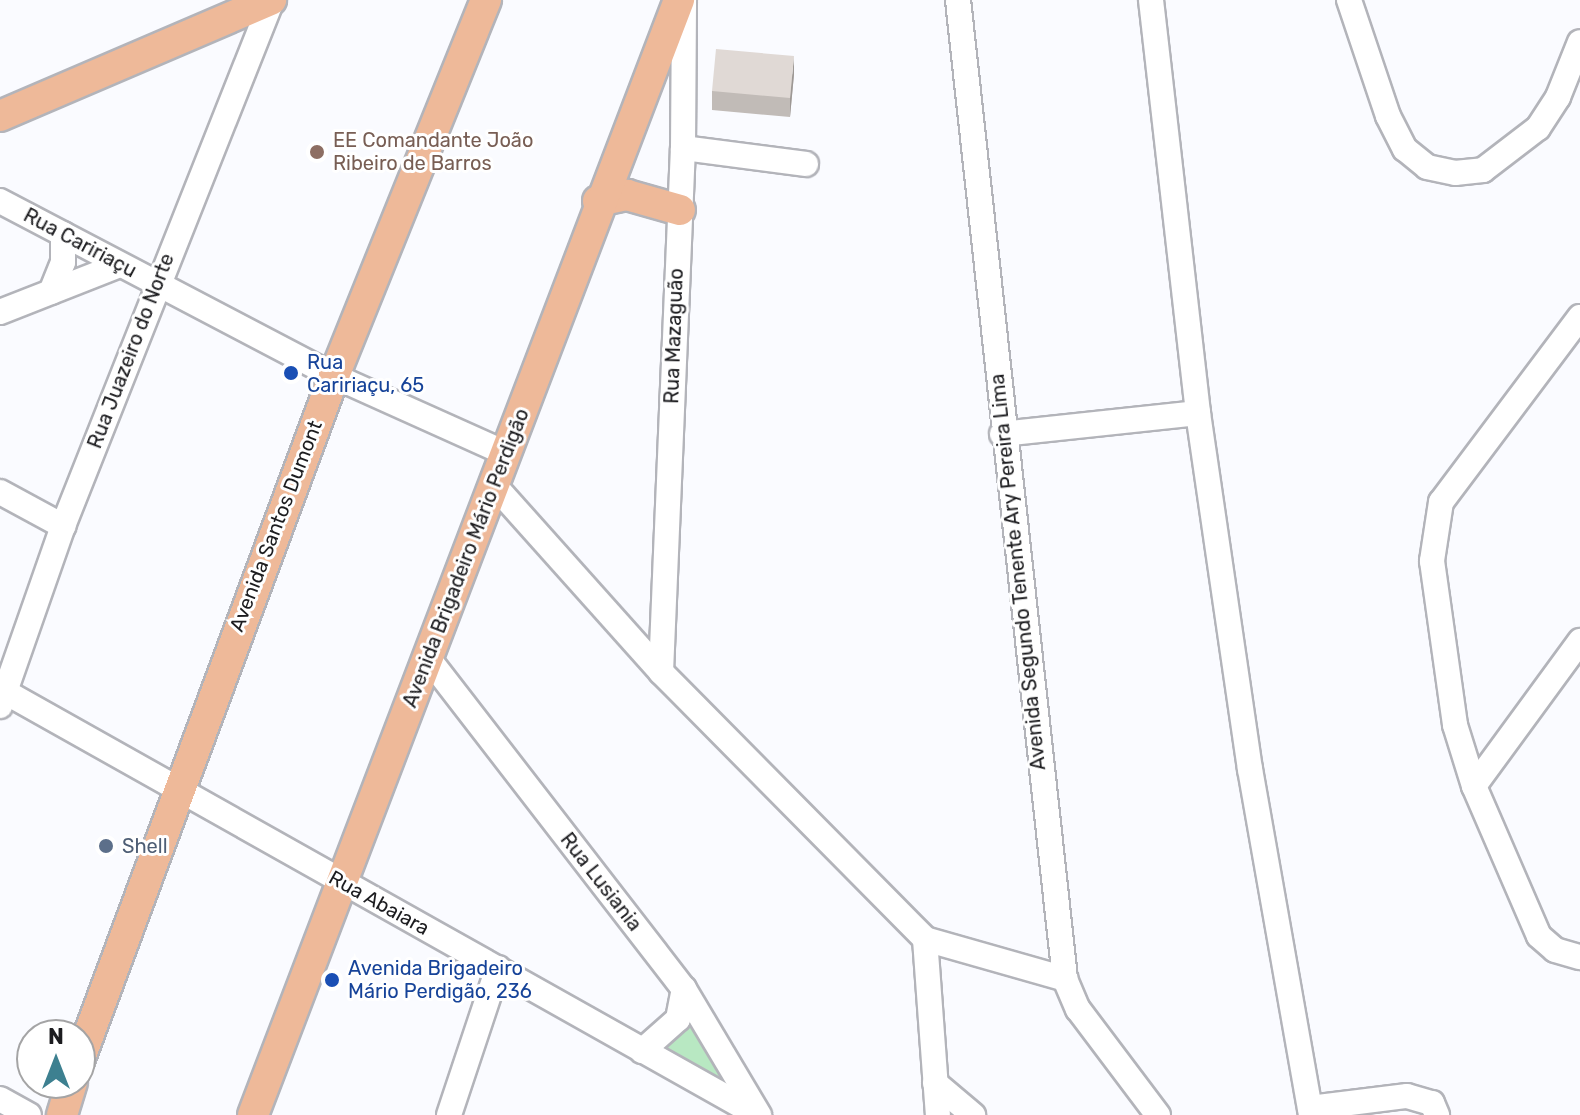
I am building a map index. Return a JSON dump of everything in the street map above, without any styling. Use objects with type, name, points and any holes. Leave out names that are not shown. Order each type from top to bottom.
[{"type":"main road","points":[[0,116],[271,0]]},
{"type":"main road","name":"Avenida Santos Dumont","points":[[94,1019],[176,789],[334,376],[486,0]]},
{"type":"main road","name":"Avenida Brigadeiro Mário Perdigão","points":[[253,1115],[344,885],[598,201],[681,0]]},
{"type":"main road","points":[[598,201],[636,196],[680,210]]},
{"type":"street","name":"Rua Juazeiro do Norte","points":[[2,696],[63,526],[271,0]]},
{"type":"street","name":"Rua Mazaguão","points":[[661,672],[683,148],[681,0]]},
{"type":"street","name":"Avenida Segundo Tenente Ary Pereira Lima","points":[[958,0],[1002,434],[1065,979],[1078,1009],[1158,1115]]},
{"type":"street","points":[[1151,0],[1198,413],[1250,769],[1311,1111],[1407,1096],[1432,1103],[1437,1115]]},
{"type":"street","points":[[1349,0],[1388,116],[1405,149],[1427,167],[1455,173],[1483,170],[1538,128],[1558,97],[1580,42]]},
{"type":"street","points":[[683,148],[806,164]]},
{"type":"street","name":"Rua Caririaçu","points":[[0,201],[334,376],[505,453]]},
{"type":"street","points":[[51,292],[63,262],[63,234]]},
{"type":"street","points":[[0,312],[120,265]]},
{"type":"street","points":[[1580,317],[1441,502],[1433,530],[1441,645],[1455,725],[1474,786],[1539,936],[1555,950],[1580,957]]},
{"type":"street","points":[[1002,434],[1198,413]]},
{"type":"street","points":[[493,484],[661,672],[925,939],[1065,979]]},
{"type":"street","points":[[0,492],[63,526]]},
{"type":"street","points":[[1474,786],[1580,641]]},
{"type":"street","name":"Rua Lusiania","points":[[428,658],[684,989],[759,1115]]},
{"type":"street","name":"Rua Abaiara","points":[[2,696],[176,789],[759,1115]]},
{"type":"street","points":[[925,939],[938,1115]]},
{"type":"street","points":[[449,1115],[498,968]]},
{"type":"street","points":[[642,1051],[678,1019],[684,989]]},
{"type":"street","points":[[935,1083],[973,1115]]},
{"type":"street","points":[[0,1099],[29,1115]]},
{"type":"green space","points":[[687,1005],[737,1096],[648,1048],[678,1035],[686,1021]]},
{"type":"building","points":[[716,49],[794,56],[790,98],[712,91]]},
{"type":"place","name":"EE Comandante João Ribeiro de Barros","points":[[317,152]]},
{"type":"place","name":"Rua Caririaçu, 65","points":[[291,373]]},
{"type":"place","name":"Shell","points":[[106,846]]},
{"type":"place","name":"Avenida Brigadeiro Mário Perdigão, 236","points":[[332,980]]}]
